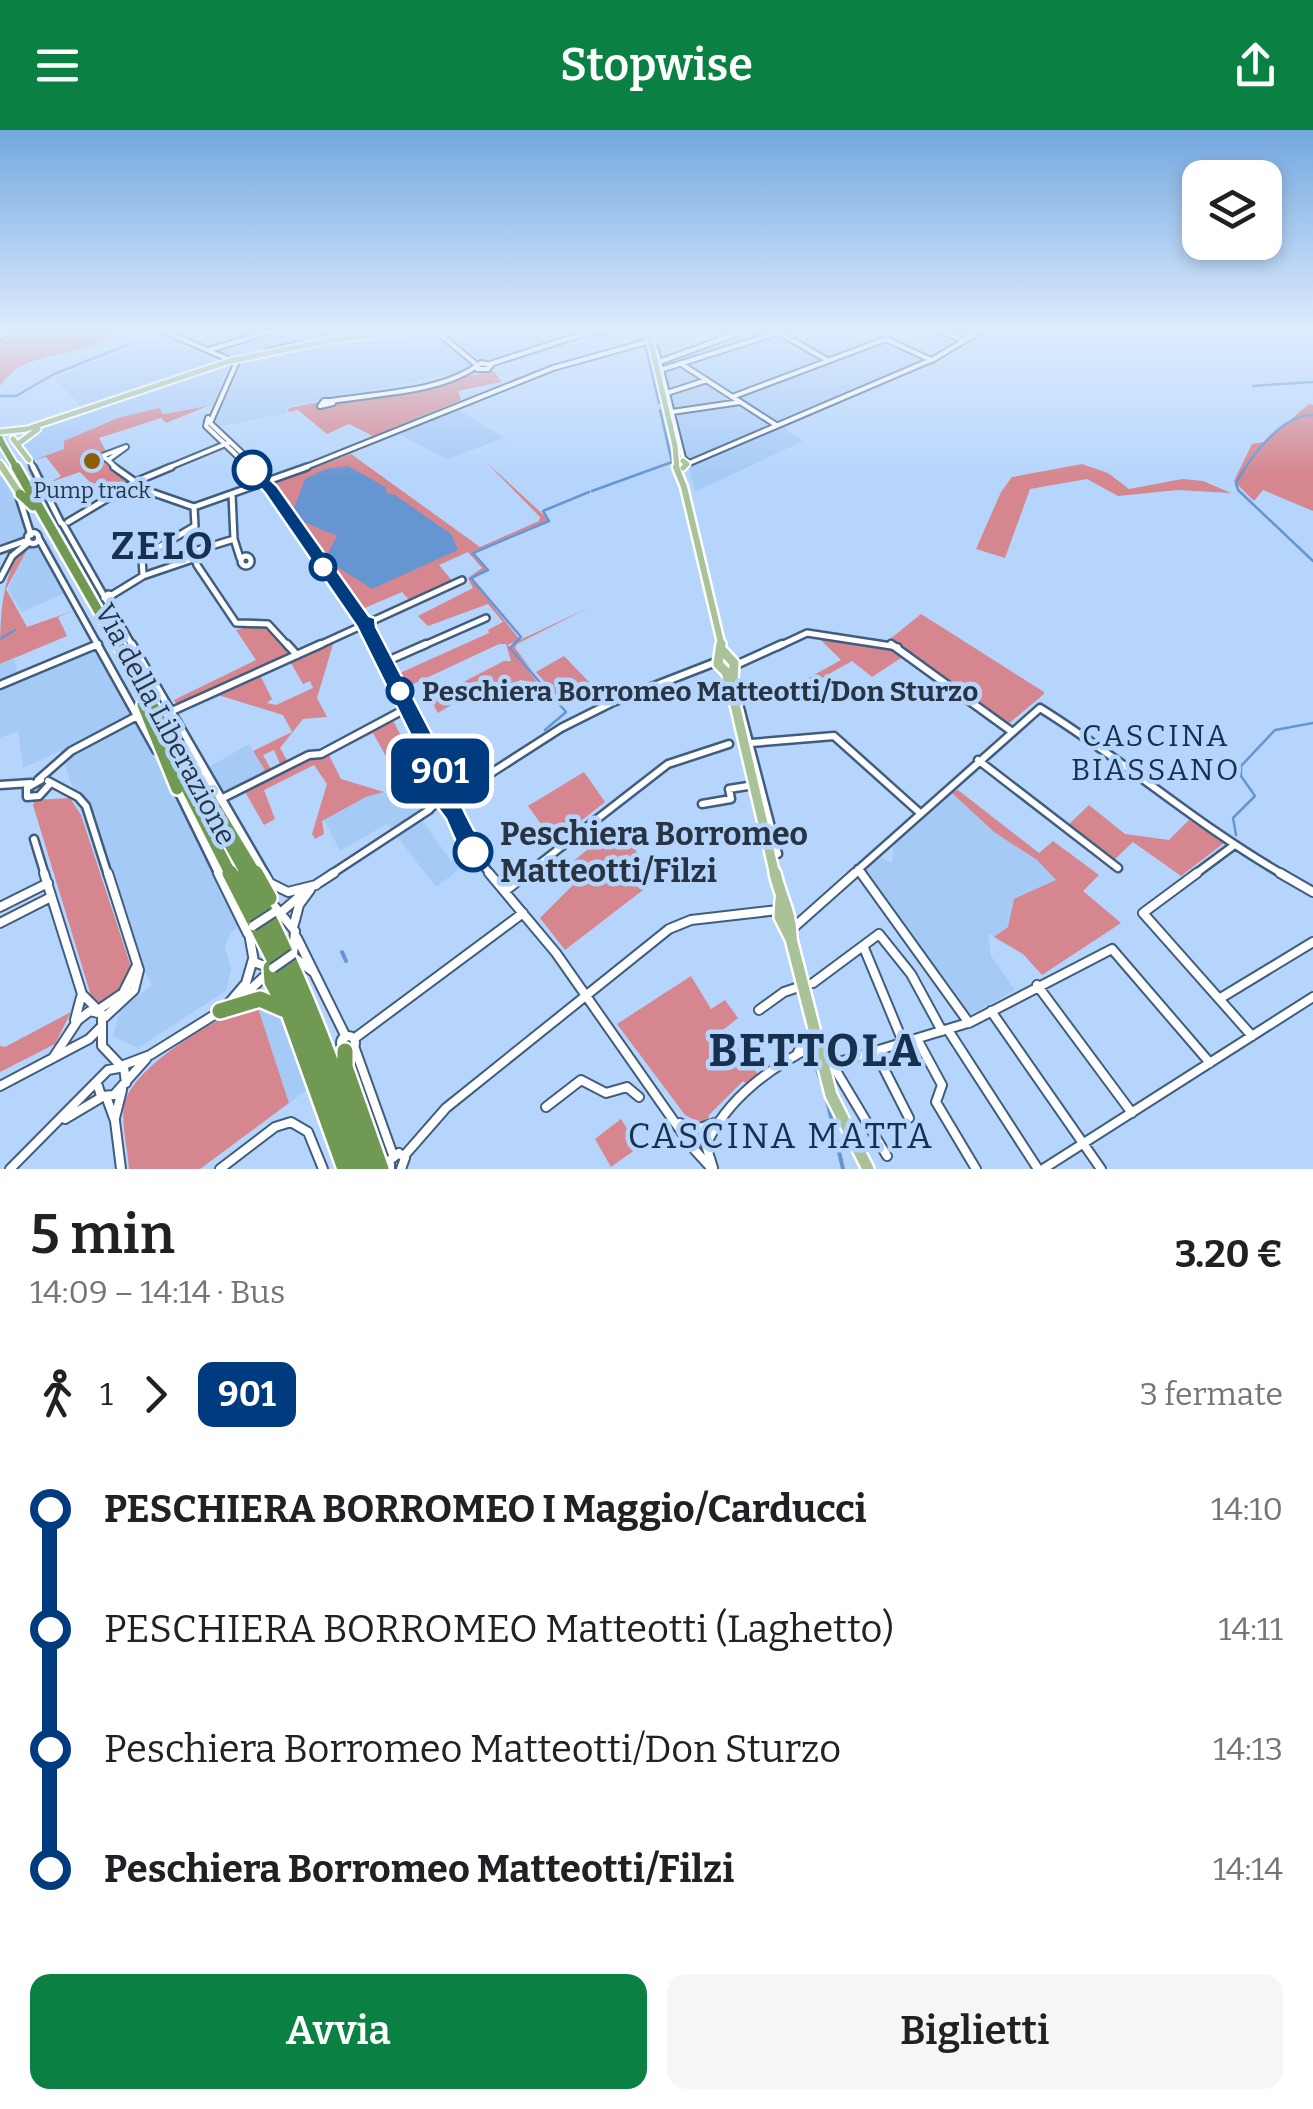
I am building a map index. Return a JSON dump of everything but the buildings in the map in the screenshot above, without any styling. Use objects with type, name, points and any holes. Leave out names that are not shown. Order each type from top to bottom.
[{"type":"highway","points":[[8,441],[177,789]]},
{"type":"highway","points":[[27,461],[23,468],[38,508],[265,908],[294,970],[369,1169]]},
{"type":"highway","points":[[20,494],[38,508]]},
{"type":"highway","points":[[140,710],[255,915],[292,994],[357,1169]]},
{"type":"highway","points":[[169,737],[196,770],[269,898]]},
{"type":"highway","points":[[272,968],[272,982],[288,1013],[345,1169]]},
{"type":"highway","points":[[220,1011],[256,998],[275,1002],[288,1013]]},
{"type":"highway","points":[[348,1044],[345,1068],[387,1162]]},
{"type":"main road","points":[[8,441],[50,422],[176,379]]},
{"type":"main road","points":[[8,441],[184,379]]},
{"type":"main road","points":[[662,379],[789,932],[808,984],[816,1044],[827,1065],[838,1114],[868,1169]]},
{"type":"main road","name":"Via della Liberazione","points":[[0,422],[8,441],[27,461]]},
{"type":"main road","points":[[0,462],[20,494]]},
{"type":"main road","points":[[726,662],[733,681],[733,696]]},
{"type":"street","points":[[227,379],[206,424],[265,481],[365,625],[442,776],[456,792],[460,821]]},
{"type":"street","points":[[331,401],[422,379]]},
{"type":"street","points":[[194,507],[526,379]]},
{"type":"street","points":[[663,379],[681,466],[887,379]]},
{"type":"street","points":[[732,397],[777,379]]},
{"type":"street","points":[[667,394],[706,380],[776,425]]},
{"type":"street","points":[[672,412],[740,402]]},
{"type":"street","points":[[65,522],[135,482],[226,444]]},
{"type":"street","points":[[108,460],[164,499],[189,502],[194,507],[197,523],[188,532],[142,556],[143,576]]},
{"type":"street","name":"Via della Liberazione","points":[[27,461],[109,596],[268,880],[269,898]]},
{"type":"street","points":[[0,579],[12,556],[31,535],[32,529],[19,503],[20,494]]},
{"type":"street","points":[[232,494],[234,539],[240,558]]},
{"type":"street","points":[[188,532],[195,555],[236,623],[266,623],[297,655]]},
{"type":"street","points":[[0,550],[39,539],[40,534],[31,535]]},
{"type":"street","name":"Via della Liberazione","points":[[39,539],[140,710]]},
{"type":"street","points":[[109,596],[143,576],[234,539]]},
{"type":"street","points":[[172,712],[462,580]]},
{"type":"street","points":[[385,662],[486,618]]},
{"type":"street","points":[[220,1011],[244,986],[253,959],[250,929],[521,750],[613,702],[707,667],[750,657],[811,632],[891,643],[1012,731]]},
{"type":"street","points":[[0,686],[98,644]]},
{"type":"street","points":[[733,681],[778,854],[771,854]]},
{"type":"street","points":[[221,799],[309,755],[321,754],[328,746],[409,707]]},
{"type":"street","points":[[789,932],[1036,709],[1044,708],[1233,846],[1313,892]]},
{"type":"street","points":[[25,794],[60,760],[140,710]]},
{"type":"street","points":[[751,743],[834,736],[920,813]]},
{"type":"street","points":[[505,891],[668,764],[729,744]]},
{"type":"street","points":[[978,760],[1118,868]]},
{"type":"street","points":[[39,796],[51,771]]},
{"type":"street","points":[[442,776],[445,798],[474,855],[523,912],[713,1169]]},
{"type":"street","points":[[0,786],[49,782],[77,795],[86,806],[140,977],[136,988],[84,1041],[0,1086]]},
{"type":"street","points":[[702,804],[731,799],[729,789],[754,784]]},
{"type":"street","points":[[14,786],[30,798],[60,790]]},
{"type":"street","name":"Via della Liberazione","points":[[177,789],[250,929]]},
{"type":"street","points":[[445,798],[456,792]]},
{"type":"street","points":[[34,839],[82,994],[96,1010],[111,1004],[124,992],[136,962]]},
{"type":"street","points":[[1233,846],[1143,913],[1252,1036]]},
{"type":"street","points":[[858,869],[969,1023]]},
{"type":"street","points":[[268,880],[278,890],[288,892],[316,884]]},
{"type":"street","points":[[0,907],[48,883]]},
{"type":"street","points":[[293,927],[298,906],[316,884]]},
{"type":"street","points":[[0,923],[52,897]]},
{"type":"street","points":[[269,898],[277,913],[293,927],[360,1067],[390,1169]]},
{"type":"street","points":[[401,1169],[404,1156],[446,1108],[681,923],[783,907],[804,917]]},
{"type":"street","points":[[348,1044],[523,912]]},
{"type":"street","points":[[759,1010],[784,992],[808,984],[879,934],[912,974],[945,1031],[1041,1169],[1313,997]]},
{"type":"street","points":[[10,1169],[112,1068],[150,1055],[262,982],[272,968],[292,957],[297,938]]},
{"type":"street","points":[[1219,999],[1313,942]]},
{"type":"street","points":[[864,948],[904,1043]]},
{"type":"street","points":[[887,1156],[827,1065],[969,1023],[1036,985],[1113,949],[1210,1062]]},
{"type":"street","points":[[292,957],[315,974]]},
{"type":"street","points":[[253,959],[258,966],[272,968]]},
{"type":"street","points":[[1036,985],[1132,1113]]},
{"type":"street","points":[[82,994],[73,1039],[104,1050],[128,1072],[115,1121]]},
{"type":"street","points":[[53,1058],[80,1017],[93,1010],[101,1013],[104,1050],[98,1091],[115,1121],[121,1169]]},
{"type":"street","points":[[991,1010],[1101,1169]]},
{"type":"street","points":[[796,1054],[812,1027]]},
{"type":"street","points":[[917,1039],[942,1084],[936,1102],[976,1169]]},
{"type":"street","points":[[696,1150],[707,1143],[718,1122],[769,1071],[816,1044]]},
{"type":"street","points":[[875,1051],[909,1118]]},
{"type":"street","points":[[50,1129],[86,1103],[125,1084],[150,1055]]},
{"type":"street","points":[[546,1106],[580,1080],[606,1093],[628,1086],[639,1097]]},
{"type":"street","points":[[676,1120],[698,1130],[707,1143],[713,1169]]},
{"type":"street","points":[[220,1169],[275,1127],[291,1122],[308,1132],[323,1169]]},
{"type":"street","points":[[690,1141],[698,1130],[718,1122]]},
{"type":"street","points":[[387,1162],[399,1152],[404,1156]]},
{"type":"shaded area","points":[[55,379],[168,379],[82,407]]},
{"type":"shaded area","points":[[185,379],[223,379],[213,406],[119,419],[65,449],[31,461],[21,446],[24,438],[44,425]]},
{"type":"shaded area","points":[[235,379],[423,379],[287,407],[286,413],[219,427],[215,422]]},
{"type":"shaded area","points":[[451,379],[501,382],[458,391],[461,400],[373,436],[349,424],[327,434],[298,410],[288,412],[289,408],[319,402],[320,408],[331,407],[336,402]]},
{"type":"shaded area","points":[[665,379],[879,379],[782,420],[783,427],[803,441],[695,492],[676,414],[708,409],[673,411]]},
{"type":"shaded area","points":[[1309,404],[1313,405],[1313,511],[1263,490],[1254,501],[1234,481],[1252,444],[1264,442]]},
{"type":"shaded area","points":[[208,406],[166,423],[161,418],[99,438],[107,453],[100,456],[131,483],[105,498],[80,472],[51,482],[61,476],[46,457],[34,460],[64,449],[64,441],[118,418],[159,408],[163,414]]},
{"type":"shaded area","points":[[456,408],[504,438],[447,459],[399,434]]},
{"type":"shaded area","points":[[351,454],[480,547],[539,521],[540,517],[486,462],[549,520],[472,552],[487,570],[470,577],[520,640],[590,607],[517,644],[515,648],[532,670],[511,648],[513,642],[508,645],[538,683],[520,680],[503,692],[494,691],[488,700],[464,697],[438,713],[430,699],[511,661],[506,644],[499,644],[407,687],[400,673],[489,633],[503,622],[488,604],[428,626],[418,616],[473,588],[468,578],[482,568],[468,552],[439,565],[453,582],[410,601],[402,592],[360,610],[287,506],[291,503],[275,482]]},
{"type":"shaded area","points":[[1082,464],[1108,473],[1129,489],[1182,479],[1203,481],[1231,493],[1178,490],[1118,496],[1087,479],[1030,489],[1005,558],[976,549],[1001,492],[1012,477]]},
{"type":"shaded area","points":[[348,466],[387,488],[386,493],[395,495],[451,534],[458,550],[372,589],[341,569],[328,553],[337,536],[304,522],[294,508],[305,479],[326,469]]},
{"type":"shaded area","points":[[0,471],[30,531],[0,548]]},
{"type":"shaded area","points":[[47,539],[72,590],[22,612],[8,590],[23,552]]},
{"type":"shaded area","points":[[24,548],[28,548],[6,589],[27,627],[76,610],[58,617],[67,636],[0,664],[6,585]]},
{"type":"shaded area","points":[[921,614],[1044,694],[1007,725],[890,639]]},
{"type":"shaded area","points":[[265,625],[292,654],[178,706],[174,700],[256,660],[236,630]]},
{"type":"shaded area","points":[[816,635],[895,649],[904,656],[872,677],[852,661],[797,692],[793,689],[746,699],[745,696],[792,687],[841,660]]},
{"type":"shaded area","points":[[334,641],[317,698],[327,717],[303,719],[280,748],[288,762],[277,769],[280,764],[274,750],[263,755],[272,771],[228,793],[265,770],[253,751],[292,732],[283,715],[218,695],[261,677],[272,699],[267,703],[276,705],[313,688],[310,681],[303,684],[291,663]]},
{"type":"shaded area","points":[[95,643],[241,925],[230,933],[225,947],[231,969],[226,991],[138,1048],[113,1036],[121,1007],[152,986],[116,911],[60,751],[23,768],[18,731],[0,738],[0,665],[14,659],[18,675]]},
{"type":"shaded area","points":[[564,656],[592,685],[563,703],[536,672]]},
{"type":"shaded area","points":[[391,717],[407,747],[387,758],[373,733],[329,755],[341,779],[384,792],[366,797],[322,821],[324,834],[315,839],[312,834],[327,784],[314,765],[264,790],[275,819],[264,825],[244,790]]},
{"type":"shaded area","points":[[249,744],[265,770],[217,797],[202,771]]},
{"type":"shaded area","points":[[584,772],[605,802],[554,842],[528,806]]},
{"type":"shaded area","points":[[958,790],[1039,853],[1053,841],[1099,875],[1083,891],[1121,923],[1042,975],[1023,954],[994,937],[1008,927],[1014,899],[1056,880],[1037,860],[994,832],[951,792]]},
{"type":"shaded area","points":[[384,792],[430,808],[432,811],[423,822],[451,861],[462,854],[468,863],[436,887],[387,824],[340,851],[324,820],[366,797]]},
{"type":"shaded area","points":[[951,792],[994,832],[1037,860],[1057,881],[1014,899],[1008,927],[994,937],[988,933],[991,956],[1015,990],[968,1016],[862,870],[877,855],[892,863],[894,842]]},
{"type":"shaded area","points":[[70,798],[81,815],[132,970],[120,993],[101,1003],[92,999],[33,805],[35,800]]},
{"type":"shaded area","points":[[1089,805],[1125,834],[1169,840],[1189,820],[1224,843],[1181,876],[1133,842],[1114,860],[1068,825]]},
{"type":"shaded area","points":[[618,825],[656,880],[565,950],[540,918],[582,876],[571,863]]},
{"type":"shaded area","points":[[691,976],[711,1009],[725,1000],[738,1018],[723,1030],[758,1074],[747,1084],[743,1081],[708,1120],[698,1122],[685,1115],[617,1024]]},
{"type":"shaded area","points":[[256,1002],[286,1017],[312,1086],[289,1103]]},
{"type":"shaded area","points":[[256,1002],[289,1103],[200,1169],[129,1169],[123,1113],[130,1091],[159,1059],[179,1044]]},
{"type":"shaded area","points":[[71,1012],[55,1044],[0,1072],[0,1046],[5,1047]]},
{"type":"shaded area","points":[[621,1119],[639,1147],[611,1167],[595,1139]]},
{"type":"waterway","points":[[0,396],[16,396],[45,379]]},
{"type":"waterway","points":[[653,379],[659,403]]},
{"type":"waterway","points":[[1253,386],[1313,382]]},
{"type":"waterway","points":[[592,491],[672,462],[660,410]]},
{"type":"waterway","points":[[1313,415],[1289,422],[1278,430],[1258,450],[1236,483],[1238,490],[1313,561]]},
{"type":"waterway","points":[[545,730],[566,712],[510,648],[521,637],[471,578],[488,570],[473,553],[549,521],[543,511],[589,492]]},
{"type":"waterway","points":[[0,639],[15,630]]},
{"type":"waterway","points":[[1236,835],[1233,818],[1255,796],[1241,776],[1241,766],[1275,730],[1313,723]]},
{"type":"waterway","points":[[342,952],[346,961]]},
{"type":"waterway","points":[[811,1052],[825,1092]]},
{"type":"waterway","points":[[827,1100],[843,1169]]},
{"type":"bus line","name":"901","points":[[252,470],[271,490],[364,623],[368,623],[366,627],[442,776],[443,800],[455,812],[473,852]]},
{"type":"place","name":"Pump track","points":[[92,461]]},
{"type":"place","name":"Peschiera Borromeo Matteotti/Don Sturzo","points":[[400,691]]},
{"type":"place","name":"Peschiera Borromeo Matteotti/Filzi","points":[[473,852]]},
{"type":"district","name":"ZELO","points":[[163,546]]},
{"type":"district","name":"CASCINA BIASSANO","points":[[1156,753]]},
{"type":"district","name":"BETTOLA","points":[[816,1050]]},
{"type":"district","name":"CASCINA MATTA","points":[[781,1136]]}]
